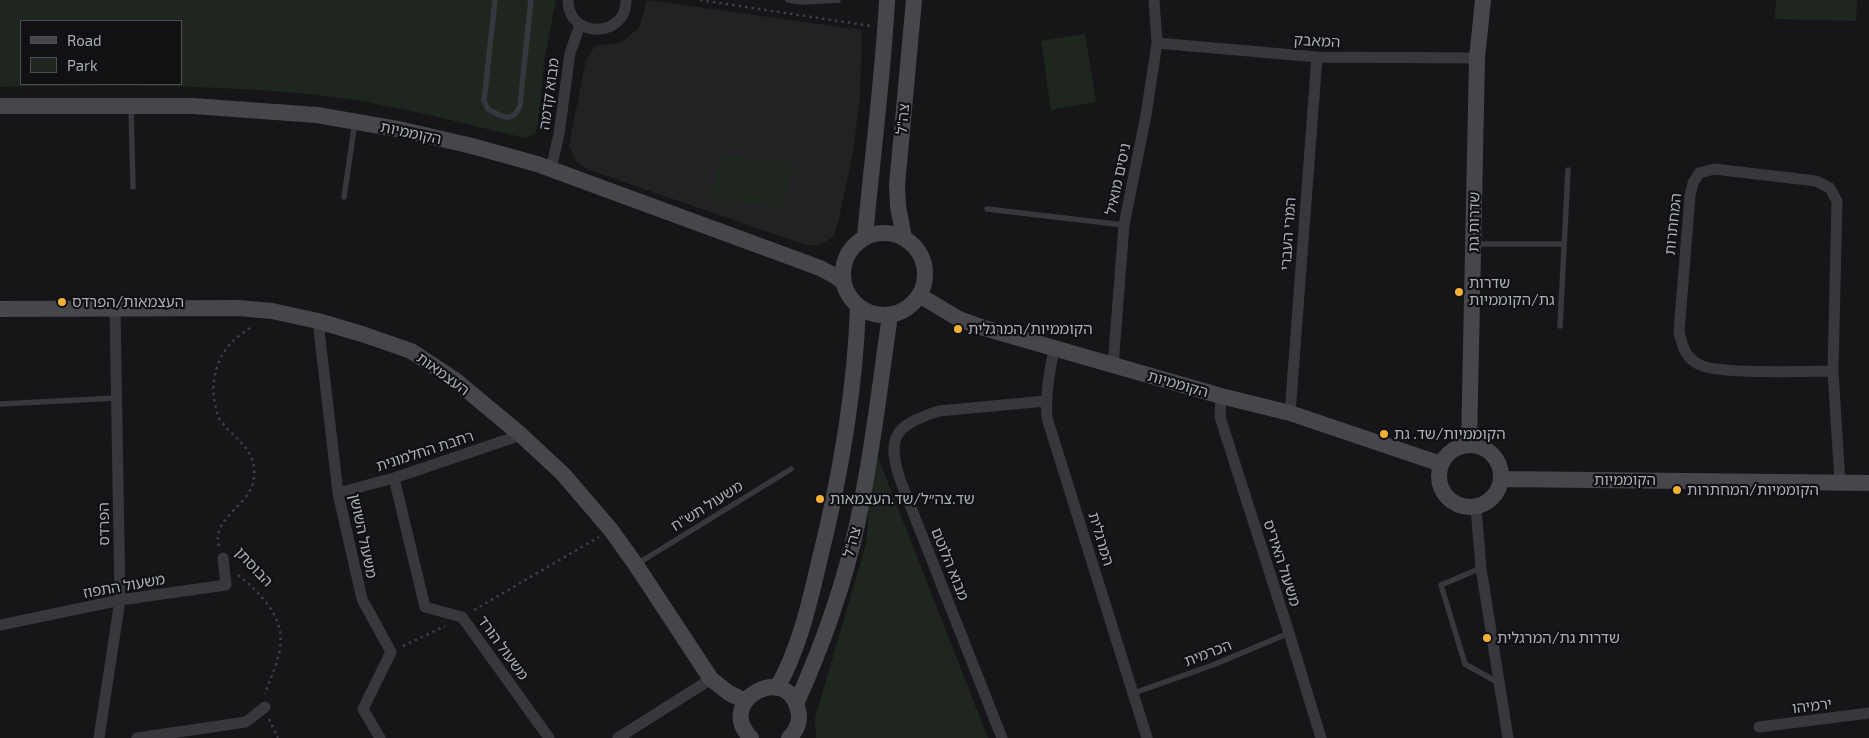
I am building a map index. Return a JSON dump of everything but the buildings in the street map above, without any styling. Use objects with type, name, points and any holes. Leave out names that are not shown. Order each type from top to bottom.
[{"type":"street","points":[[568,0],[569,12],[580,25],[589,29],[599,30],[608,28],[617,22],[623,14],[626,0]]},
{"type":"street","name":"צה\"ל","points":[[865,237],[886,28],[887,0]]},
{"type":"street","name":"צה\"ל","points":[[904,238],[898,206],[897,185],[914,0]]},
{"type":"street","name":"ניסים מואיל","points":[[1113,366],[1124,225],[1146,115],[1157,43],[1154,0]]},
{"type":"street","name":"שדרות גת","points":[[1469,444],[1477,58],[1483,0]]},
{"type":"street","name":"מבוא קדמה","points":[[551,169],[559,134],[570,53],[580,25]]},
{"type":"street","name":"המאבק","points":[[1157,43],[1317,57],[1477,58]]},
{"type":"street","name":"המרי העברי","points":[[1290,413],[1317,57]]},
{"type":"street","name":"הקוממיות","points":[[0,106],[193,106],[317,115],[355,121],[472,146],[551,169],[803,262],[836,276],[843,282]]},
{"type":"street","name":"המחתרות","points":[[1834,371],[1720,370],[1699,365],[1688,357],[1678,332],[1690,196],[1693,183],[1700,173],[1714,169],[1816,181],[1830,188],[1837,202],[1834,371],[1840,482]]},
{"type":"street","points":[[885,232],[904,238],[916,249],[923,263],[924,280],[919,295],[906,308],[890,315],[879,315],[858,307],[846,292],[843,282],[842,271],[850,250],[865,237],[885,232]]},
{"type":"street","name":"הקוממיות","points":[[803,262],[833,260],[850,250]]},
{"type":"street","name":"הקוממיות","points":[[919,295],[959,319],[984,328],[1221,396],[1290,413],[1441,464]]},
{"type":"street","name":"צה\"ל","points":[[777,688],[794,653],[830,521],[855,372],[858,307]]},
{"type":"street","name":"העצמאות","points":[[1,309],[238,308],[272,311],[318,321],[411,351],[455,380],[521,435],[563,474],[611,530],[711,679],[724,690],[745,702]]},
{"type":"street","name":"הפרדס","points":[[99,738],[120,600],[115,309]]},
{"type":"street","name":"צה\"ל","points":[[796,704],[822,640],[857,526],[873,437],[890,315]]},
{"type":"street","name":"משעול השושן","points":[[318,321],[338,492],[362,599],[392,652]]},
{"type":"street","name":"המרגלית","points":[[1054,348],[1046,401],[1047,418],[1147,738]]},
{"type":"street","name":"משעול האיריס","points":[[1221,396],[1220,417],[1321,738]]},
{"type":"street","name":"מבוא הלוטם","points":[[1002,738],[901,482],[894,461],[893,445],[898,432],[922,416],[939,411],[1046,401]]},
{"type":"street","name":"רחבת החלמונית","points":[[338,492],[394,478],[521,435]]},
{"type":"street","points":[[1469,444],[1482,446],[1493,454],[1500,466],[1502,479],[1493,497],[1476,507],[1460,505],[1448,497],[1440,483],[1441,464],[1451,451],[1457,447],[1469,444]]},
{"type":"street","name":"משעול הורד","points":[[394,478],[425,607],[462,617],[550,738]]},
{"type":"street","name":"הקוממיות","points":[[1502,479],[1869,483]]},
{"type":"street","points":[[1476,507],[1481,568],[1508,738]]},
{"type":"street","name":"משעול התפוז","points":[[0,626],[120,600],[226,585],[223,558]]},
{"type":"street","points":[[380,738],[363,709],[392,652]]},
{"type":"street","points":[[618,738],[711,679]]},
{"type":"street","points":[[751,738],[742,724],[742,708],[745,702],[762,688],[777,688],[785,691],[796,704],[799,720],[789,738]]},
{"type":"street","points":[[137,738],[246,722],[265,707]]},
{"type":"street","name":"ירמיהו","points":[[1759,728],[1869,714]]},
{"type":"lane","points":[[495,0],[484,101],[488,109],[505,117],[512,116],[518,112],[520,105],[531,0]]},
{"type":"lane","points":[[788,0],[803,2],[838,0]]},
{"type":"lane","points":[[131,106],[133,187]]},
{"type":"lane","points":[[344,197],[355,121]]},
{"type":"lane","points":[[1560,326],[1568,170]]},
{"type":"lane","points":[[987,209],[1124,225]]},
{"type":"lane","points":[[1473,244],[1564,244]]},
{"type":"lane","points":[[0,404],[117,398]]},
{"type":"lane","name":"משעול תש\"ח","points":[[636,565],[791,469]]},
{"type":"lane","points":[[1481,568],[1441,585],[1465,664],[1500,683]]},
{"type":"lane","name":"הכרמית","points":[[1134,693],[1213,665],[1289,633]]},
{"type":"path","points":[[700,0],[886,28]]},
{"type":"path","name":"הבוסתן","points":[[265,707],[265,695],[278,658],[282,638],[276,618],[266,602],[233,571],[223,558],[217,539],[223,522],[243,502],[254,484],[255,468],[250,453],[219,420],[213,394],[216,368],[231,344],[272,311]]},
{"type":"path","points":[[392,652],[462,617],[611,530]]},
{"type":"path","points":[[265,707],[270,723],[278,738]]},
{"type":"shaded area","points":[[647,0],[862,30],[860,96],[853,152],[833,237],[820,245],[806,245],[589,170],[576,161],[569,145],[586,60],[595,46],[622,42],[639,28]]},
{"type":"green space","points":[[0,0],[556,0],[545,56],[538,123],[535,134],[525,138],[448,119],[344,98],[278,91],[199,87],[0,87]]},
{"type":"green space","points":[[1776,0],[1857,0],[1856,21],[1775,19]]},
{"type":"green space","points":[[1085,34],[1096,102],[1051,110],[1041,41]]},
{"type":"green space","points":[[719,154],[791,163],[785,208],[712,199]]},
{"type":"green space","points":[[874,447],[988,738],[816,738],[815,718],[866,544]]},
{"type":"place","name":"שדרות גת/הקוממיות","points":[[1459,292]]},
{"type":"place","name":"העצמאות/הפרדס","points":[[62,302]]},
{"type":"place","name":"הקוממיות/המרגלית","points":[[958,329]]},
{"type":"place","name":"הקוממיות/שד. גת","points":[[1384,434]]},
{"type":"place","name":"הקוממיות/המחתרות","points":[[1677,490]]},
{"type":"place","name":"שד.צה״ל/שד.העצמאות","points":[[820,499]]},
{"type":"place","name":"שדרות גת/המרגלית","points":[[1487,638]]}]
